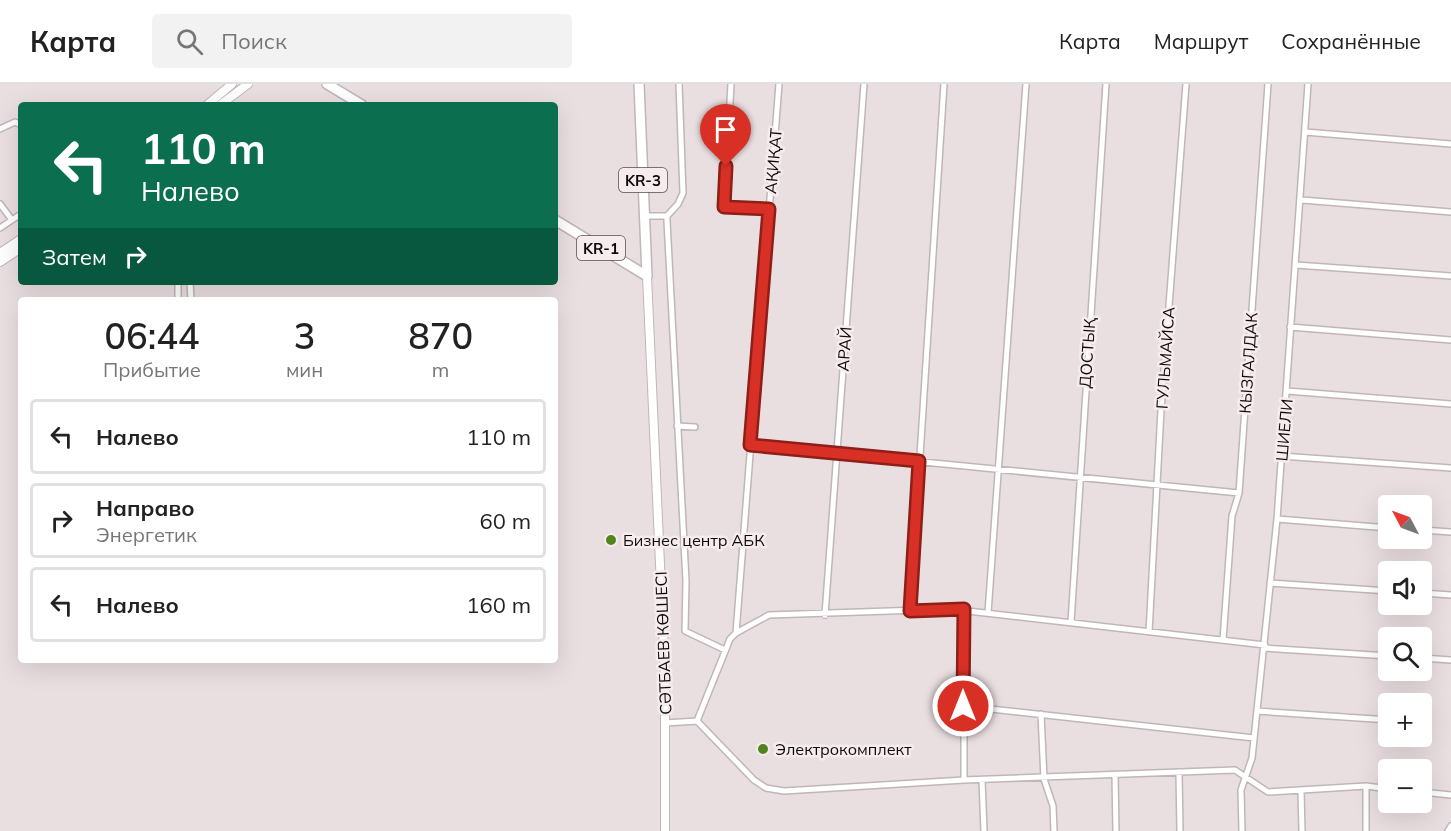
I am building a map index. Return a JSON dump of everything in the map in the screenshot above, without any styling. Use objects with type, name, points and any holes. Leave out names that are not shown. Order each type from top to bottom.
[{"type":"main road","points":[[211,102],[232,84]]},
{"type":"main road","points":[[224,102],[248,84]]},
{"type":"main road","points":[[327,84],[357,102]]},
{"type":"main road","name":"KR-3","points":[[639,84],[647,276]]},
{"type":"main road","name":"KR-1","points":[[558,222],[647,276]]},
{"type":"main road","points":[[0,252],[18,241]]},
{"type":"main road","points":[[0,262],[18,250]]},
{"type":"main road","name":"СӘТБАЕВ КӨШЕСІ","points":[[647,276],[665,723],[665,831]]},
{"type":"street","points":[[679,84],[683,193],[678,204],[667,216],[686,581],[685,631],[725,650]]},
{"type":"street","points":[[731,84],[724,207],[769,209]]},
{"type":"street","name":"АҚИҚАТ","points":[[735,633],[780,84]]},
{"type":"street","name":"АРАЙ","points":[[825,615],[864,84]]},
{"type":"street","points":[[910,611],[944,84]]},
{"type":"street","points":[[988,613],[1026,84]]},
{"type":"street","name":"ДОСТЫҚ","points":[[1071,622],[1106,84]]},
{"type":"street","name":"ГУЛЬМАЙСА","points":[[1149,632],[1186,84]]},
{"type":"street","name":"КЫЗГАЛДАК","points":[[1223,640],[1232,516],[1239,493],[1268,84]]},
{"type":"street","name":"ШИЕЛИ","points":[[1242,831],[1241,790],[1244,774],[1252,758],[1277,519],[1290,327],[1302,200],[1308,84]]},
{"type":"street","points":[[0,129],[15,122],[18,124]]},
{"type":"street","points":[[1305,132],[1451,144]]},
{"type":"street","points":[[1302,200],[1451,212]]},
{"type":"street","points":[[0,204],[12,220]]},
{"type":"street","points":[[0,228],[18,216]]},
{"type":"street","points":[[645,216],[667,216]]},
{"type":"street","points":[[1296,265],[1451,276]]},
{"type":"street","points":[[1290,327],[1451,340]]},
{"type":"street","points":[[1287,392],[1451,404]]},
{"type":"street","points":[[677,426],[695,427]]},
{"type":"street","points":[[750,445],[1239,493]]},
{"type":"street","points":[[1281,456],[1451,468]]},
{"type":"street","points":[[1277,519],[1378,527]]},
{"type":"street","points":[[1432,531],[1451,532]]},
{"type":"street","points":[[1270,583],[1378,590]]},
{"type":"street","points":[[1432,594],[1451,595]]},
{"type":"street","points":[[697,720],[725,650],[735,633],[769,615],[964,609],[1265,647],[1378,655]]},
{"type":"street","points":[[964,609],[964,780]]},
{"type":"street","points":[[1432,659],[1451,660]]},
{"type":"street","points":[[963,706],[1254,738]]},
{"type":"street","points":[[1257,711],[1378,719]]},
{"type":"street","points":[[1041,714],[1044,779],[1053,806],[1054,831]]},
{"type":"street","points":[[665,723],[697,720]]},
{"type":"street","points":[[697,720],[754,780],[766,788],[784,791],[964,780],[1044,779],[1235,770],[1269,792],[1366,786],[1378,788]]},
{"type":"street","points":[[1179,772],[1180,831]]},
{"type":"street","points":[[1115,775],[1116,831]]},
{"type":"street","points":[[982,780],[984,831]]},
{"type":"street","points":[[1366,786],[1366,831]]},
{"type":"street","points":[[1300,791],[1302,831]]},
{"type":"street","points":[[1432,793],[1451,795]]},
{"type":"street","points":[[1448,831],[1451,826]]},
{"type":"place","name":"Бизнес центр АБК","points":[[611,540]]},
{"type":"place","name":"Электрокомплект","points":[[763,749]]},
{"type":"route","points":[[726,166],[724,207],[769,209],[750,445],[919,461],[910,611],[964,609],[963,706]]}]
